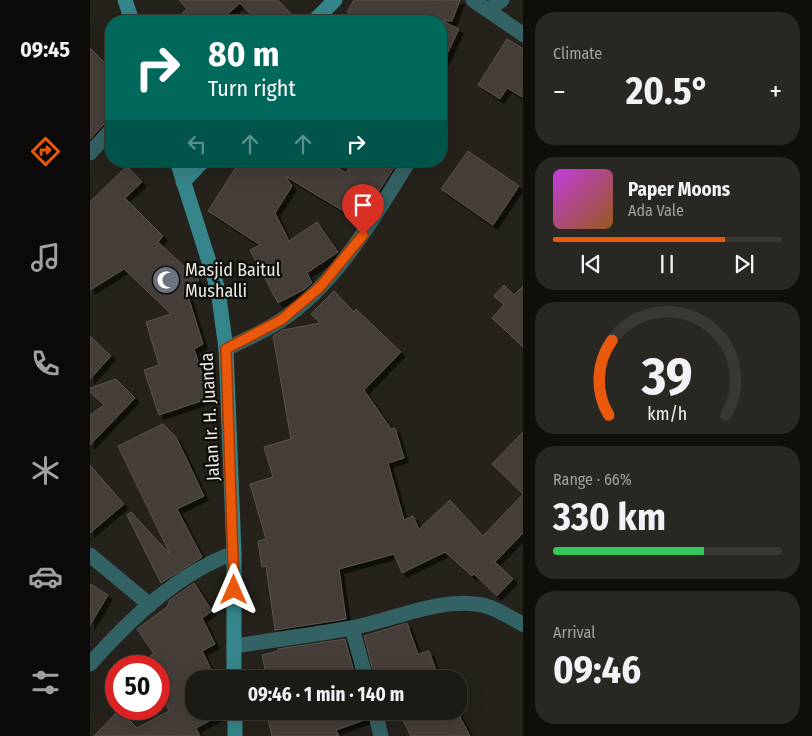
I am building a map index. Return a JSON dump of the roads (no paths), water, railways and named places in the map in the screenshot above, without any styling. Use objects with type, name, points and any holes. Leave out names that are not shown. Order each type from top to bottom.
[{"type":"main road","points":[[125,0],[130,15]]},
{"type":"main road","points":[[320,15],[335,0]]},
{"type":"main road","name":"Jalan Ir. H. Juanda","points":[[179,167],[218,290],[226,349],[234,553],[234,670]]},
{"type":"main road","points":[[183,182],[197,167]]},
{"type":"main road","points":[[235,720],[235,736]]},
{"type":"street","points":[[473,0],[523,36]]},
{"type":"street","points":[[488,10],[502,0]]},
{"type":"street","points":[[90,153],[105,137]]},
{"type":"street","points":[[226,349],[281,320],[320,287],[363,235],[405,167]]},
{"type":"street","points":[[90,664],[150,605],[210,562],[234,553]]},
{"type":"street","points":[[90,555],[150,605]]},
{"type":"street","points":[[234,646],[352,628],[438,606],[460,604],[483,605],[504,613],[523,625]]},
{"type":"street","points":[[352,628],[364,670]]},
{"type":"street","points":[[377,720],[381,736]]},
{"type":"place","name":"Masjid Baitul Mushalli","points":[[166,280]]}]
